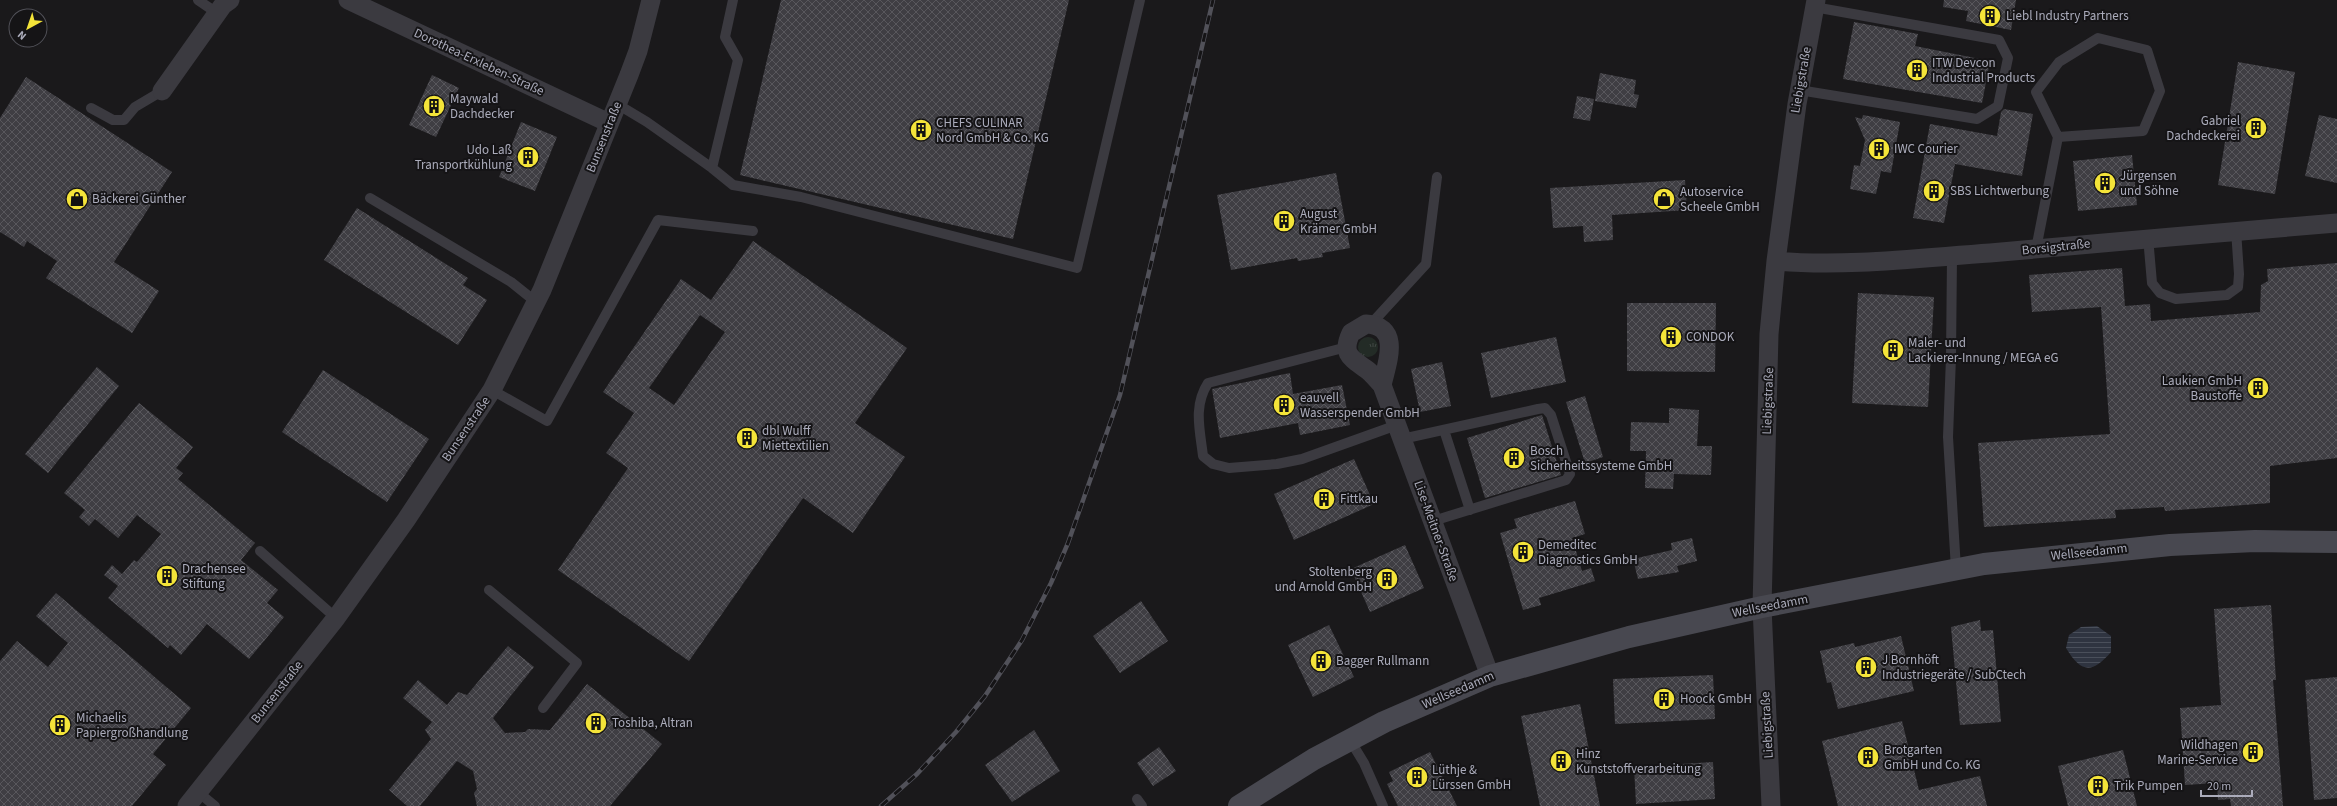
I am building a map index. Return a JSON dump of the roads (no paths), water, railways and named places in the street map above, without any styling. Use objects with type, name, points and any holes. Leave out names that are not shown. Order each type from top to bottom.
[{"type":"main road","name":"Wellseedamm","points":[[1239,806],[1314,759],[1384,722],[1490,676],[1629,637],[1762,607],[1956,569],[2063,555],[2170,545],[2255,541],[2337,542]]},
{"type":"street","points":[[162,90],[223,5],[230,0]]},
{"type":"street","name":"Dorothea-Erxleben-Straße","points":[[348,0],[609,123]]},
{"type":"street","name":"Bunsenstraße","points":[[192,799],[336,618],[406,520],[492,390],[536,302],[617,104],[638,51],[651,0]]},
{"type":"street","name":"Liebigstraße","points":[[1771,806],[1762,607],[1769,334],[1776,261],[1799,90],[1815,4]]},
{"type":"street","name":"Borsigstraße","points":[[1776,261],[1814,264],[1952,256],[2148,237],[2337,223]]},
{"type":"street","points":[[1347,347],[1351,333],[1366,324],[1380,327],[1388,335],[1390,346],[1382,385]]},
{"type":"street","name":"Lise-Meitner-Straße","points":[[1347,347],[1350,358],[1366,369],[1382,385],[1490,676]]},
{"type":"lane","points":[[200,0],[217,13]]},
{"type":"lane","points":[[712,168],[738,60],[725,37],[733,0]]},
{"type":"lane","points":[[617,104],[648,122],[733,185],[801,197],[1077,268],[1140,0]]},
{"type":"lane","points":[[1799,90],[1977,119],[1998,106],[2008,58],[1999,40],[1815,4]]},
{"type":"lane","points":[[2036,249],[2058,137],[2036,92],[2059,62],[2098,38],[2147,50],[2160,91],[2143,131],[2058,137]]},
{"type":"lane","points":[[91,108],[112,120],[124,120],[135,107],[162,90]]},
{"type":"lane","points":[[1371,324],[1426,264],[1437,177]]},
{"type":"lane","points":[[370,198],[511,282],[536,302]]},
{"type":"lane","points":[[492,390],[547,421],[658,220],[753,231]]},
{"type":"lane","points":[[2148,237],[2152,283],[2160,293],[2176,299],[2220,296],[2227,295],[2238,287],[2239,274],[2236,230]]},
{"type":"lane","points":[[1952,256],[1951,357],[1948,437],[1956,569]]},
{"type":"lane","points":[[1347,347],[1208,383],[1201,394],[1198,416],[1203,456],[1213,464],[1229,468],[1277,464],[1302,459],[1400,432],[1444,430],[1545,408],[1554,422],[1570,474],[1566,480],[1433,522]]},
{"type":"lane","points":[[1444,430],[1470,510]]},
{"type":"lane","points":[[260,551],[336,618]]},
{"type":"lane","points":[[489,590],[577,663],[543,708]]},
{"type":"lane","points":[[1350,740],[1364,763],[1383,806]]},
{"type":"lane","points":[[192,799],[215,806]]},
{"type":"water","points":[[2097,626],[2111,636],[2111,652],[2098,664],[2087,668],[2077,662],[2066,648],[2069,635],[2081,627]]},
{"type":"railway","points":[[881,806],[917,774],[956,732],[985,696],[1022,640],[1051,583],[1068,543],[1120,395],[1213,0]]},
{"type":"place","name":"Liebl Industry Partners","points":[[1990,16]]},
{"type":"place","name":"ITW Devcon Industrial Products","points":[[1917,70]]},
{"type":"place","name":"Maywald Dachdecker","points":[[434,106]]},
{"type":"place","name":"Gabriel Dachdeckerei","points":[[2256,128]]},
{"type":"place","name":"CHEFS CULINAR Nord GmbH & Co. KG","points":[[921,130]]},
{"type":"place","name":"IWC Courier","points":[[1879,149]]},
{"type":"place","name":"Udo Laß Transportkühlung","points":[[528,157]]},
{"type":"place","name":"Jürgensen und Söhne","points":[[2105,183]]},
{"type":"place","name":"SBS Lichtwerbung","points":[[1934,191]]},
{"type":"place","name":"Bäckerei Günther","points":[[77,199]]},
{"type":"place","name":"Autoservice Scheele GmbH","points":[[1664,199]]},
{"type":"place","name":"August Krämer GmbH","points":[[1284,221]]},
{"type":"place","name":"CONDOK","points":[[1671,337]]},
{"type":"place","name":"Maler- und Lackierer-Innung / MEGA eG","points":[[1893,350]]},
{"type":"place","name":"Laukien GmbH Baustoffe","points":[[2258,388]]},
{"type":"place","name":"eauvell Wasserspender GmbH","points":[[1284,405]]},
{"type":"place","name":"dbl Wulff Miettextilien","points":[[747,438]]},
{"type":"place","name":"Bosch Sicherheitssysteme GmbH","points":[[1514,458]]},
{"type":"place","name":"Fittkau","points":[[1324,499]]},
{"type":"place","name":"Demeditec Diagnostics GmbH","points":[[1523,552]]},
{"type":"place","name":"Drachensee Stiftung","points":[[167,576]]},
{"type":"place","name":"Stoltenberg und Arnold GmbH","points":[[1387,579]]},
{"type":"place","name":"Bagger Rullmann","points":[[1321,661]]},
{"type":"place","name":"J Bornhöft Industriegeräte / SubCtech","points":[[1866,667]]},
{"type":"place","name":"Hoock GmbH","points":[[1664,699]]},
{"type":"place","name":"Toshiba, Altran","points":[[596,723]]},
{"type":"place","name":"Michaelis Papiergroßhandlung","points":[[60,725]]},
{"type":"place","name":"Wildhagen Marine-Service","points":[[2253,752]]},
{"type":"place","name":"Brotgarten GmbH und Co. KG","points":[[1868,757]]},
{"type":"place","name":"Hinz Kunststoffverarbeitung","points":[[1561,761]]},
{"type":"place","name":"Lüthje & Lürssen GmbH","points":[[1417,777]]},
{"type":"place","name":"Trik Pumpen","points":[[2098,786]]}]
